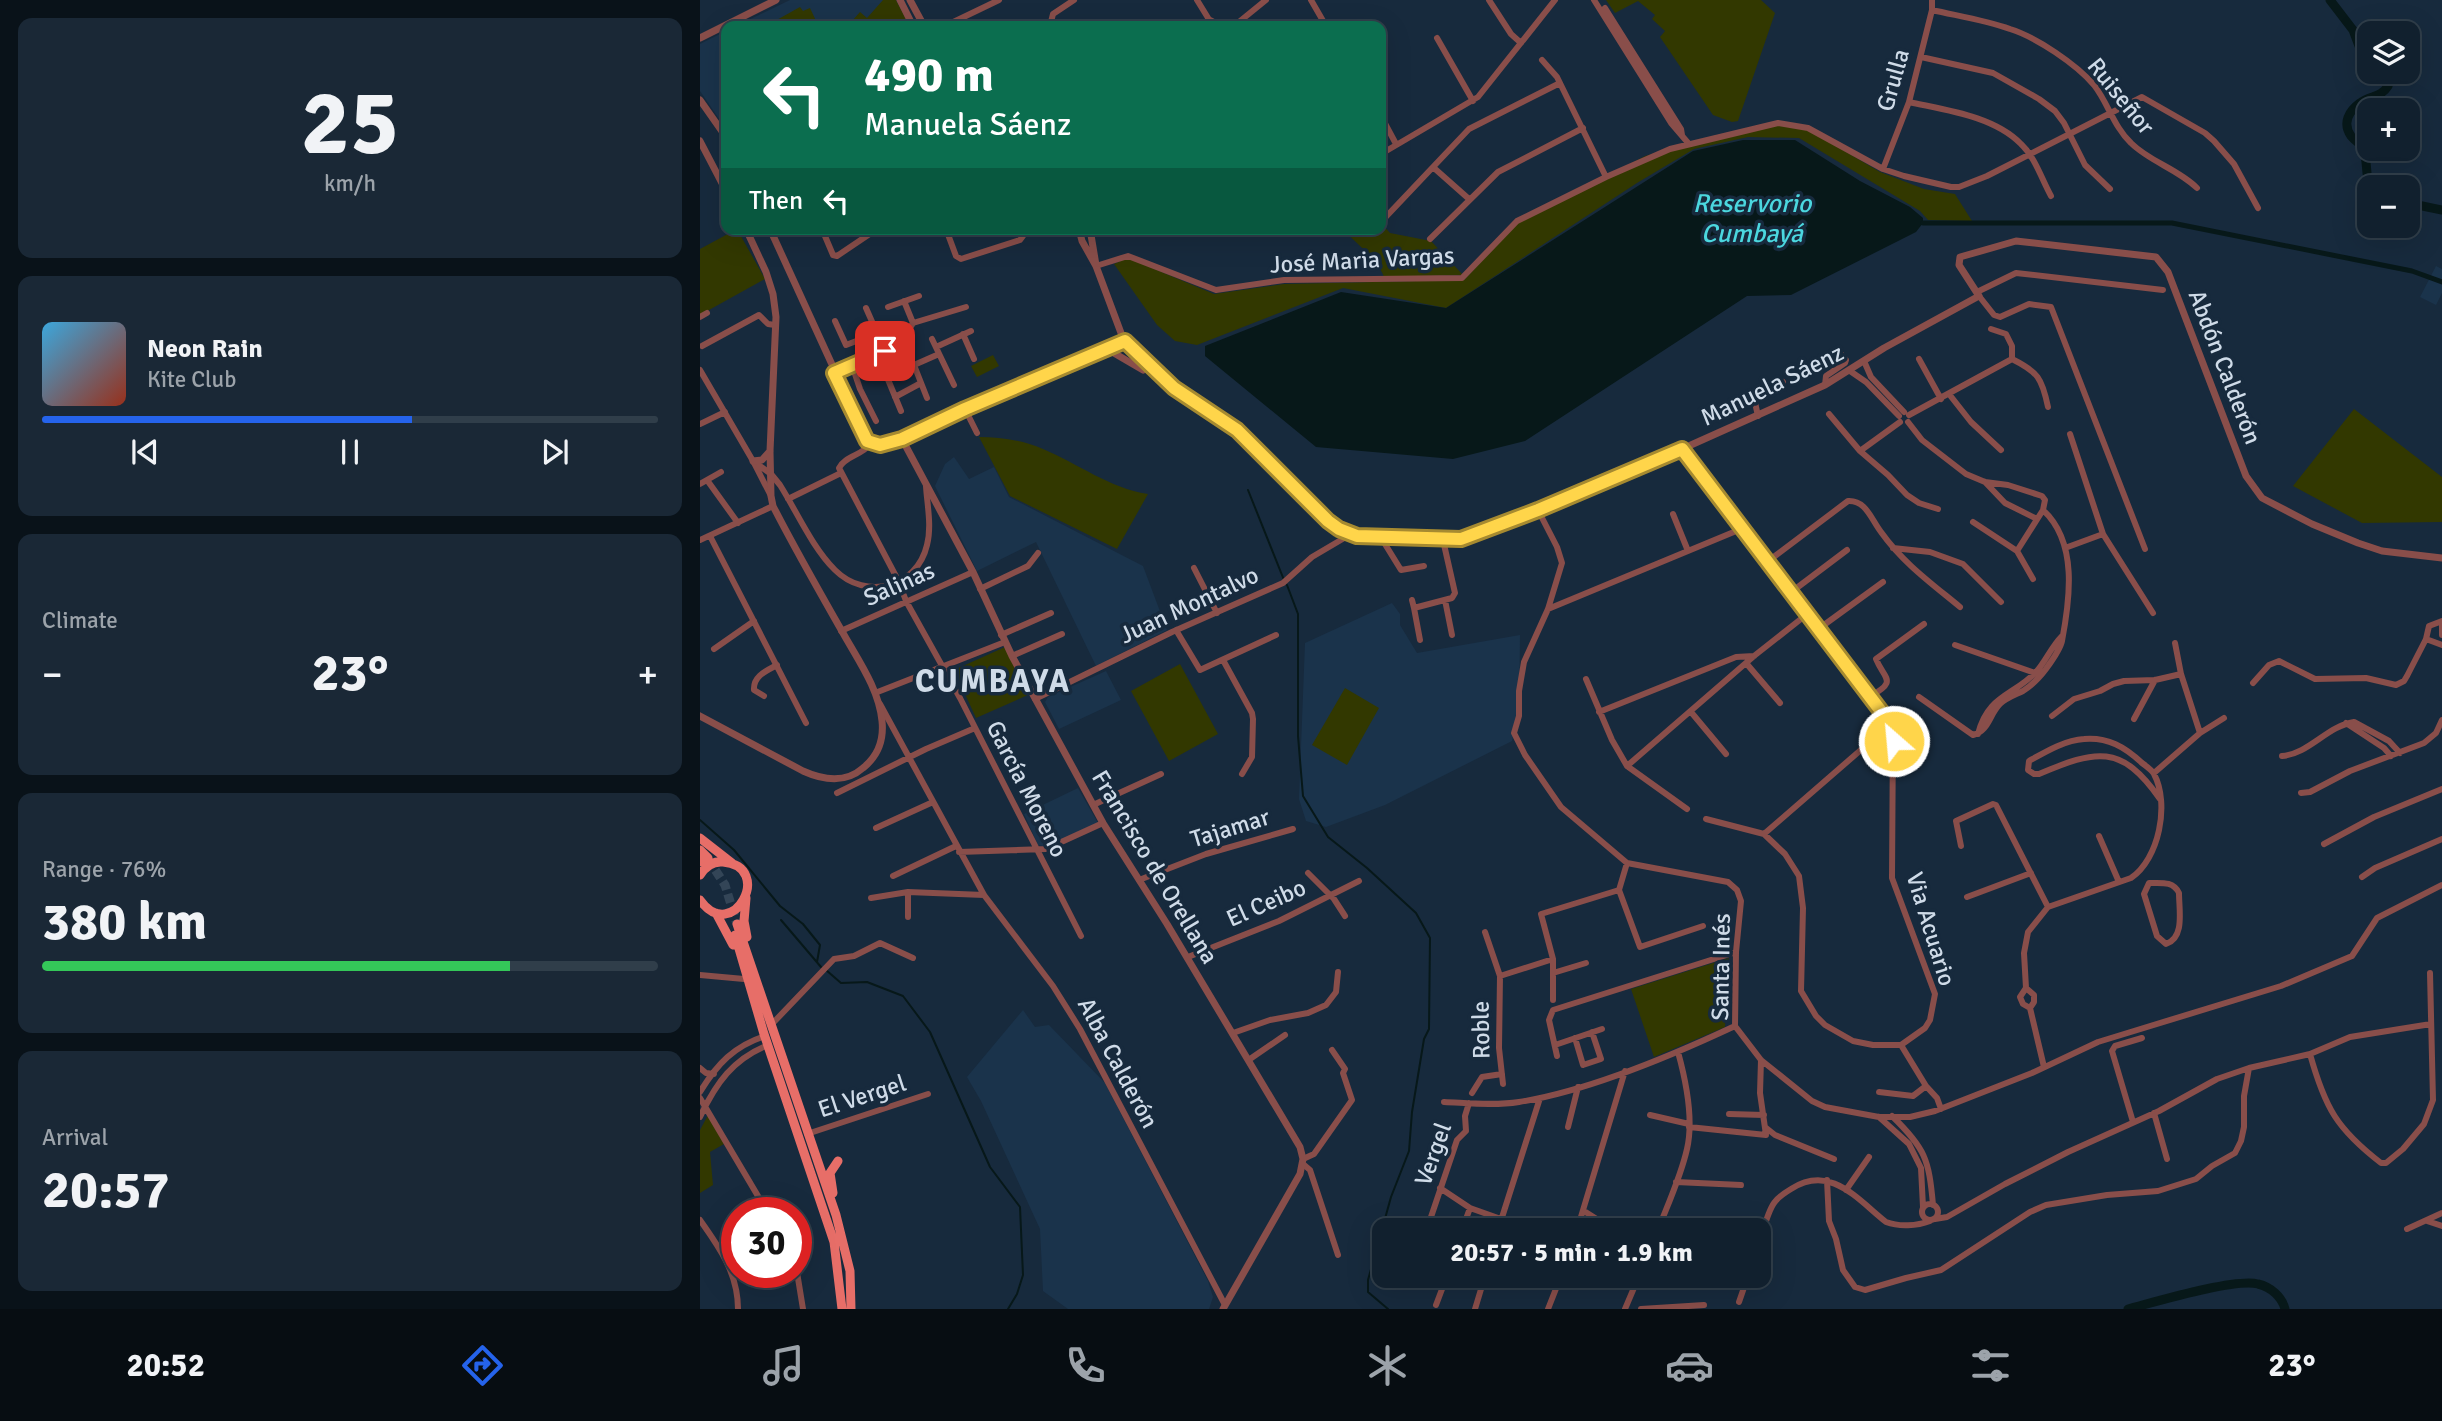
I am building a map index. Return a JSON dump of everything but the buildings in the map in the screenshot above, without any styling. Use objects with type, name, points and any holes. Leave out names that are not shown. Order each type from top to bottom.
[{"type":"main road","points":[[700,838],[733,864],[746,879],[744,921],[773,1023],[769,1039]]},
{"type":"main road","points":[[700,850],[704,860]]},
{"type":"main road","points":[[700,875],[709,865],[717,862],[733,864]]},
{"type":"main road","points":[[700,912],[730,912],[737,909],[746,898]]},
{"type":"main road","points":[[700,900],[714,912],[730,937],[836,1215]]},
{"type":"main road","points":[[769,1039],[734,924],[834,1242],[842,1309]]},
{"type":"main road","points":[[838,1161],[833,1167],[830,1179],[850,1271],[851,1309]]},
{"type":"street","points":[[734,21],[776,0]]},
{"type":"street","points":[[900,0],[910,21]]},
{"type":"street","points":[[910,0],[921,21]]},
{"type":"street","points":[[955,21],[999,0]]},
{"type":"street","points":[[1052,21],[1054,14],[1074,0]]},
{"type":"street","points":[[1197,0],[1212,21]]},
{"type":"street","points":[[1240,21],[1266,0]]},
{"type":"street","points":[[1311,0],[1323,21]]},
{"type":"street","points":[[1489,0],[1511,34],[1521,43]]},
{"type":"street","points":[[1386,151],[1473,101],[1488,87],[1555,0]]},
{"type":"street","points":[[1596,0],[1689,144]]},
{"type":"street","name":"Grulla","points":[[1883,169],[1909,102],[1932,10],[1932,0]]},
{"type":"street","name":"Ruiseñor","points":[[1932,10],[2001,26],[2028,38],[2080,71],[2101,93],[2122,135],[2138,149],[2197,188]]},
{"type":"street","points":[[700,38],[721,28]]},
{"type":"street","points":[[1437,38],[1473,101]]},
{"type":"street","points":[[1920,57],[1987,71],[2006,78],[2055,111],[2085,165],[2110,189]]},
{"type":"street","points":[[1542,60],[1560,83],[1606,177]]},
{"type":"street","points":[[1386,217],[1474,126],[1560,83]]},
{"type":"street","name":"José Maria Vargas","points":[[1096,266],[1128,256],[1214,290],[1284,280],[1462,278],[1517,221],[1670,149],[1778,122],[1794,124],[1808,128],[1883,169],[1926,183],[1959,187],[2144,98],[2205,132],[2234,164],[2258,208]]},
{"type":"street","points":[[700,100],[721,130]]},
{"type":"street","points":[[1909,102],[1980,120],[2018,141],[2029,155],[2051,197]]},
{"type":"street","points":[[1386,125],[1396,144]]},
{"type":"street","points":[[1430,239],[1498,172],[1583,128]]},
{"type":"street","points":[[700,141],[721,181]]},
{"type":"street","points":[[1434,168],[1469,199]]},
{"type":"street","points":[[700,716],[803,771],[817,777],[833,779],[855,774],[873,758],[880,747],[883,723],[875,695],[773,506],[770,451],[775,325],[773,294],[749,235]]},
{"type":"street","points":[[772,235],[834,373],[870,444]]},
{"type":"street","points":[[825,235],[835,256],[868,235]]},
{"type":"street","points":[[948,235],[956,256],[961,259],[1020,240],[1023,235]]},
{"type":"street","points":[[789,499],[841,473],[839,465],[870,444],[888,444],[902,439],[965,409],[1125,341],[1081,235]]},
{"type":"street","points":[[1091,235],[1096,266]]},
{"type":"street","name":"Abdón Calderón","points":[[1979,293],[1959,265],[1960,257],[2017,240],[2157,257],[2168,272],[2246,476],[2255,491],[2273,504],[2358,544],[2382,551],[2442,558]]},
{"type":"street","points":[[2145,549],[2050,307],[2029,304],[2000,317],[1994,315],[1979,293],[2016,273],[2163,290]]},
{"type":"street","name":"Manuela Sáenz","points":[[1125,341],[1127,349],[1145,368],[1237,430],[1328,521],[1351,534],[1461,539],[1538,510],[1825,385],[1979,293]]},
{"type":"street","points":[[888,307],[919,296]]},
{"type":"street","points":[[904,301],[913,323]]},
{"type":"street","points":[[834,373],[900,344],[913,323],[966,307]]},
{"type":"street","points":[[866,308],[885,351]]},
{"type":"street","points":[[702,346],[759,315],[768,324],[775,325]]},
{"type":"street","points":[[835,321],[846,345],[877,333]]},
{"type":"street","points":[[1991,328],[2006,334],[2012,346],[2012,359]]},
{"type":"street","points":[[914,365],[971,331]]},
{"type":"street","points":[[963,334],[974,359]]},
{"type":"street","points":[[932,338],[954,385]]},
{"type":"street","name":"Manuela Sáenz","points":[[1125,341],[1174,388]]},
{"type":"street","points":[[900,344],[914,365],[927,398]]},
{"type":"street","points":[[1107,349],[1166,383]]},
{"type":"street","points":[[1825,385],[1826,376],[1846,363],[1840,353],[1830,359]]},
{"type":"street","points":[[1919,359],[1941,399]]},
{"type":"street","points":[[1860,451],[1904,417],[2012,359]]},
{"type":"street","points":[[2012,359],[2031,369],[2043,382],[2048,407]]},
{"type":"street","points":[[1864,361],[1871,377],[1922,440],[1950,463],[1985,482],[1999,499],[2037,519]]},
{"type":"street","points":[[852,365],[860,389],[876,421]]},
{"type":"street","points":[[882,365],[901,411]]},
{"type":"street","points":[[700,370],[754,461],[771,496]]},
{"type":"street","points":[[1850,371],[1870,385],[1904,417]]},
{"type":"street","points":[[1758,416],[1754,398],[1783,382]]},
{"type":"street","points":[[895,397],[921,383]]},
{"type":"street","points":[[1949,394],[1971,422],[2001,450]]},
{"type":"street","points":[[965,409],[976,433]]},
{"type":"street","points":[[700,424],[724,412]]},
{"type":"street","points":[[1829,414],[1860,451],[1907,495],[1919,503],[1938,509]]},
{"type":"street","points":[[2070,434],[2103,534],[2153,613]]},
{"type":"street","name":"Francisco de Orellana","points":[[902,439],[972,572],[1012,656],[1093,805],[1250,1059],[1300,1147],[1303,1162]]},
{"type":"street","points":[[888,444],[902,450],[914,461]]},
{"type":"street","points":[[1682,449],[1893,727],[1885,729],[1765,834]]},
{"type":"street","points":[[754,461],[764,459],[770,451]]},
{"type":"street","points":[[754,461],[780,485],[823,555],[841,576],[856,585],[873,589],[899,582],[914,570],[926,548],[926,486]]},
{"type":"street","points":[[700,484],[721,472]]},
{"type":"street","name":"García Moreno","points":[[841,473],[1081,936]]},
{"type":"street","points":[[708,480],[738,523]]},
{"type":"street","points":[[1985,482],[2004,484],[2042,496],[2045,500],[2043,509],[2017,551]]},
{"type":"street","points":[[1999,499],[2004,484]]},
{"type":"street","points":[[1767,562],[1848,501],[1856,501],[1863,505],[1907,564],[1960,607]]},
{"type":"street","points":[[700,540],[773,506]]},
{"type":"street","points":[[1919,697],[1973,735],[1978,734],[1984,730],[2000,704],[2026,690],[2045,670],[2062,643],[2068,588],[2065,548],[2057,525],[2043,509]]},
{"type":"street","name":"Santa Inés","points":[[1538,510],[1558,547],[1562,563],[1548,609],[1524,662],[1519,691],[1519,716],[1514,733],[1525,755],[1561,807],[1628,863],[1728,882],[1737,890],[1741,901],[1736,952],[1735,1026],[1761,1060],[1802,1094],[1825,1107],[1895,1119],[1938,1110],[2044,1068],[2098,1042],[2281,986],[2352,956],[2377,918],[2442,885]]},
{"type":"street","points":[[1674,513],[1688,551]]},
{"type":"street","points":[[1973,522],[2017,551],[2033,579]]},
{"type":"street","points":[[1548,609],[1741,528]]},
{"type":"street","name":"Juan Montalvo","points":[[1035,699],[1176,630],[1283,583],[1312,557],[1351,534]]},
{"type":"street","points":[[2065,548],[2103,534]]},
{"type":"street","points":[[710,536],[806,723]]},
{"type":"street","points":[[1380,536],[1401,570],[1424,566]]},
{"type":"street","points":[[1414,608],[1452,598],[1455,593],[1443,540]]},
{"type":"street","points":[[1894,548],[1930,552],[1952,558],[1975,574],[2001,602]]},
{"type":"street","points":[[1790,593],[1847,550]]},
{"type":"street","points":[[980,589],[1028,566],[1038,553]]},
{"type":"street","points":[[1194,569],[1217,613]]},
{"type":"street","name":"Salinas","points":[[841,631],[972,572]]},
{"type":"street","points":[[1817,629],[1883,582]]},
{"type":"street","points":[[1412,600],[1420,640]]},
{"type":"street","points":[[1445,600],[1452,635]]},
{"type":"street","points":[[875,695],[1003,638],[1051,612]]},
{"type":"street","points":[[1627,766],[1754,656],[1806,615]]},
{"type":"street","points":[[714,649],[754,621]]},
{"type":"street","points":[[2253,683],[2269,665],[2279,661],[2315,679],[2366,678],[2396,685],[2404,681],[2426,639],[2429,626],[2442,623],[2442,635]]},
{"type":"street","points":[[1869,697],[1884,686],[1886,681],[1887,675],[1876,659],[1924,624]]},
{"type":"street","points":[[1176,630],[1200,670],[1276,635]]},
{"type":"street","points":[[1012,656],[1062,634]]},
{"type":"street","points":[[1978,734],[1996,700],[2023,685],[2062,636]]},
{"type":"street","points":[[2426,639],[2442,645]]},
{"type":"street","points":[[2175,643],[2181,674],[2200,733]]},
{"type":"street","points":[[1955,645],[2035,673]]},
{"type":"street","points":[[1599,712],[1736,657],[1754,656]]},
{"type":"street","points":[[1223,660],[1252,713],[1252,757],[1242,774]]},
{"type":"street","points":[[1746,663],[1780,703]]},
{"type":"street","points":[[764,696],[754,690],[753,684],[757,678],[777,665]]},
{"type":"street","points":[[2052,716],[2074,699],[2113,684],[2155,680],[2181,674]]},
{"type":"street","points":[[1586,679],[1612,740],[1627,766],[1687,809]]},
{"type":"street","points":[[2134,719],[2155,680]]},
{"type":"street","name":"Alba Calderón","points":[[875,695],[984,895],[1053,986],[1080,1029],[1224,1307]]},
{"type":"street","points":[[1691,712],[1726,754]]},
{"type":"street","points":[[2154,773],[2200,733],[2224,718]]},
{"type":"street","points":[[2301,793],[2310,792],[2350,771],[2424,743],[2436,733],[2442,720]]},
{"type":"street","points":[[2282,756],[2294,755],[2346,723],[2354,722],[2389,741],[2400,753]]},
{"type":"street","points":[[2346,723],[2384,747],[2390,756]]},
{"type":"street","name":"Via Acuario","points":[[1893,727],[1892,878],[1935,993],[1930,1020],[1925,1028],[1901,1045]]},
{"type":"street","points":[[837,793],[975,729]]},
{"type":"street","points":[[2044,1068],[2029,1008],[2023,1004],[2020,997],[2026,988],[2024,953],[2028,932],[2048,907],[2119,882],[2141,871],[2153,852],[2161,817],[2160,799],[2154,773],[2125,747],[2105,740],[2083,738],[2057,746],[2029,761],[2027,767],[2031,773],[2039,774],[2083,757],[2098,754],[2117,758],[2148,782],[2160,799]]},
{"type":"street","points":[[1093,805],[1161,774]]},
{"type":"street","points":[[2324,844],[2374,817],[2442,789]]},
{"type":"street","points":[[876,828],[933,802]]},
{"type":"street","points":[[1961,846],[1956,821],[1996,805],[2048,907]]},
{"type":"street","points":[[1706,819],[1765,834],[1785,854],[1799,876],[1803,908],[1801,991],[1816,1016],[1825,1025],[1853,1041],[1873,1045],[1901,1045],[1933,1096],[1938,1110]]},
{"type":"street","points":[[893,876],[958,849],[1046,849],[1103,823]]},
{"type":"street","name":"Tajamar","points":[[1139,880],[1243,842],[1293,829]]},
{"type":"street","points":[[2099,836],[2119,882]]},
{"type":"street","points":[[2362,877],[2375,868],[2442,839]]},
{"type":"street","points":[[1628,863],[1619,890],[1640,947],[1703,926]]},
{"type":"street","points":[[2141,871],[2149,883]]},
{"type":"street","points":[[1308,873],[1330,895],[1345,916]]},
{"type":"street","points":[[1967,897],[2031,873]]},
{"type":"street","name":"El Ceibo","points":[[1188,957],[1279,921],[1359,881]]},
{"type":"street","points":[[2149,883],[2167,883],[2173,885],[2179,893],[2178,933],[2172,942],[2166,944],[2157,936],[2144,894],[2149,883]]},
{"type":"street","points":[[1553,999],[1553,959],[1541,914],[1619,890]]},
{"type":"street","points":[[908,892],[908,917]]},
{"type":"street","points":[[871,898],[908,892],[984,895]]},
{"type":"street","name":"Roble","points":[[1485,932],[1500,976],[1499,1048],[1503,1084]]},
{"type":"street","points":[[773,1023],[834,959],[854,956],[880,943],[913,958]]},
{"type":"street","points":[[1557,1056],[1549,1020],[1553,1010],[1736,952]]},
{"type":"street","name":"Roble","points":[[1500,976],[1553,959]]},
{"type":"street","points":[[1553,973],[1586,963]]},
{"type":"street","points":[[1233,1033],[1270,1020],[1308,1013],[1326,1005],[1336,992],[1338,972]]},
{"type":"street","points":[[2310,1054],[2331,1114],[2353,1139],[2384,1163],[2403,1149],[2424,1124],[2433,1101],[2430,973]]},
{"type":"street","points":[[700,975],[744,978]]},
{"type":"street","points":[[2026,988],[2032,992],[2034,999],[2029,1008]]},
{"type":"street","points":[[1769,1218],[1774,1203],[1786,1192],[1810,1180],[1827,1180],[1846,1190],[1886,1222],[1916,1225],[1942,1219],[2068,1152],[2154,1113],[2217,1079],[2249,1068],[2310,1054],[2350,1037],[2431,1024]]},
{"type":"street","points":[[1444,1102],[1507,1103],[1540,1098],[1678,1052],[1735,1026]]},
{"type":"street","points":[[2413,1027],[2424,1031],[2431,1038]]},
{"type":"street","points":[[1555,1045],[1602,1029]]},
{"type":"street","points":[[1575,1038],[1583,1065],[1601,1059],[1592,1032]]},
{"type":"street","points":[[1250,1059],[1285,1035]]},
{"type":"street","points":[[2133,1122],[2112,1051],[2115,1046],[2142,1038]]},
{"type":"street","points":[[713,1091],[701,1086],[736,1048],[769,1039]]},
{"type":"street","points":[[700,1117],[722,1077],[769,1039]]},
{"type":"street","points":[[1224,1307],[1285,1202],[1303,1162],[1314,1154],[1351,1102],[1352,1097],[1343,1073],[1345,1069],[1332,1050]]},
{"type":"street","points":[[1662,1218],[1688,1147],[1685,1079],[1678,1052]]},
{"type":"street","points":[[1650,1115],[1689,1125],[1765,1136],[1759,1068],[1761,1060]]},
{"type":"street","points":[[700,1068],[722,1077]]},
{"type":"street","points":[[1827,1180],[1829,1221],[1843,1270],[1856,1287],[1865,1290],[1941,1270],[2030,1212],[2046,1205],[2107,1195],[2158,1191],[2196,1179],[2235,1153],[2241,1141],[2249,1068]]},
{"type":"street","points":[[1581,1218],[1625,1071]]},
{"type":"street","points":[[1472,1093],[1482,1077],[1502,1074]]},
{"type":"street","points":[[1879,1091],[1913,1096],[1926,1086]]},
{"type":"street","points":[[1568,1127],[1578,1087]]},
{"type":"street","name":"El Vergel","points":[[807,1134],[928,1094]]},
{"type":"street","points":[[700,1098],[759,1197]]},
{"type":"street","points":[[1501,1218],[1540,1098]]},
{"type":"street","name":"Vergel","points":[[1431,1217],[1457,1140],[1466,1131],[1465,1116],[1469,1103]]},
{"type":"street","points":[[2154,1113],[2167,1158]]},
{"type":"street","points":[[1729,1114],[1764,1115]]},
{"type":"street","points":[[1879,1117],[1909,1144],[1921,1168],[1923,1218],[1933,1220]]},
{"type":"street","points":[[1902,1138],[1907,1131],[1910,1117]]},
{"type":"street","points":[[1891,1128],[1895,1119],[1922,1150],[1938,1213],[1933,1220]]},
{"type":"street","points":[[1765,1127],[1775,1135],[1834,1159]]},
{"type":"street","points":[[1914,1154],[1922,1150]]},
{"type":"street","points":[[1846,1190],[1869,1157]]},
{"type":"street","points":[[1303,1162],[1310,1170],[1338,1255]]},
{"type":"street","points":[[1676,1182],[1741,1185]]},
{"type":"street","points":[[1440,1188],[1470,1208],[1498,1218]]},
{"type":"street","points":[[1908,1224],[1922,1209],[1935,1206],[1954,1211]]},
{"type":"street","points":[[1466,1218],[1470,1208]]},
{"type":"street","points":[[1584,1211],[1595,1218]]},
{"type":"street","points":[[2407,1229],[2442,1213]]},
{"type":"street","points":[[700,1220],[721,1249]]},
{"type":"street","points":[[2427,1221],[2442,1226]]},
{"type":"street","points":[[734,1288],[738,1309]]},
{"type":"street","points":[[800,1288],[803,1309]]},
{"type":"street","points":[[1436,1305],[1442,1288]]},
{"type":"street","points":[[1475,1309],[1481,1288]]},
{"type":"street","points":[[1548,1309],[1556,1288]]},
{"type":"street","points":[[1625,1309],[1634,1288]]},
{"type":"street","points":[[1739,1302],[1744,1288]]},
{"type":"street","points":[[1641,1309],[1704,1305]]},
{"type":"shaded area","points":[[790,0],[897,0],[908,21],[746,21]]},
{"type":"shaded area","points":[[721,34],[721,122],[700,91],[700,44]]},
{"type":"shaded area","points":[[2436,266],[2442,269],[2442,293],[2436,305],[2420,297]]},
{"type":"shaded area","points":[[954,457],[969,479],[994,467],[1009,497],[1143,566],[1167,630],[1096,666],[1036,542],[977,571],[935,486],[945,464]]},
{"type":"shaded area","points":[[1392,603],[1400,614],[1400,625],[1417,653],[1520,635],[1519,713],[1512,741],[1385,805],[1326,827],[1306,821],[1299,799],[1305,643]]},
{"type":"shaded area","points":[[1106,671],[1121,700],[1059,729],[1045,702],[1048,697]]},
{"type":"shaded area","points":[[1078,788],[1098,823],[1048,847],[1038,845],[1024,814]]},
{"type":"shaded area","points":[[1023,1010],[1035,1027],[1049,1025],[1105,1083],[1208,1281],[1213,1297],[1209,1309],[1068,1309],[1043,1291],[1040,1229],[981,1101],[967,1077]]},
{"type":"green space","points":[[883,0],[896,0],[906,19],[852,21],[860,12],[867,18]]},
{"type":"green space","points":[[1606,0],[1761,0],[1775,13],[1738,121],[1732,122],[1713,115],[1660,37],[1665,31],[1652,19],[1655,15],[1638,1],[1615,13]]},
{"type":"green space","points":[[800,7],[803,11],[810,8],[816,21],[775,21]]},
{"type":"green space","points":[[1780,125],[1809,130],[1880,172],[1924,189],[1955,194],[1972,221],[1928,220],[1920,211],[1799,138],[1748,137],[1694,149],[1637,183],[1446,308],[1343,288],[1197,345],[1175,341],[1157,325],[1114,264],[1128,258],[1214,294],[1284,284],[1464,280],[1519,222],[1645,156],[1705,138]]},
{"type":"green space","points":[[1386,229],[1390,233],[1431,241],[1463,275],[1384,277],[1372,258],[1349,235],[1386,235]]},
{"type":"green space","points":[[726,235],[740,235],[765,279],[700,315],[700,249]]},
{"type":"green space","points":[[993,355],[999,366],[977,377],[971,366]]},
{"type":"green space","points":[[2354,409],[2442,477],[2442,522],[2362,523],[2293,486]]},
{"type":"green space","points":[[979,437],[1011,440],[1035,446],[1120,487],[1148,494],[1117,549],[1010,496]]},
{"type":"green space","points":[[1005,647],[1028,695],[976,718],[954,670]]},
{"type":"green space","points":[[1180,664],[1218,734],[1169,761],[1131,691]]},
{"type":"green space","points":[[1345,688],[1379,708],[1347,765],[1312,745]]},
{"type":"green space","points":[[1729,958],[1725,1027],[1654,1057],[1631,989]]},
{"type":"green space","points":[[708,1115],[724,1144],[710,1152],[713,1185],[700,1193],[700,1130]]},
{"type":"water","name":"Reservorio Cumbayá","points":[[1743,140],[1795,140],[1860,181],[1910,207],[1923,218],[1923,223],[1916,232],[1791,295],[1747,296],[1525,441],[1453,459],[1316,447],[1205,356],[1205,346],[1341,292],[1446,308],[1693,151]]},
{"type":"waterway","points":[[2330,0],[2353,30],[2357,41]]},
{"type":"waterway","points":[[2367,175],[2363,148],[2351,136],[2347,122],[2356,106],[2382,93],[2388,86],[2387,84]]},
{"type":"waterway","points":[[2420,205],[2442,210]]},
{"type":"waterway","points":[[1923,223],[2172,223],[2412,271],[2442,282]]},
{"type":"waterway","points":[[1248,490],[1284,580]]},
{"type":"waterway","points":[[1287,585],[1298,614],[1298,736],[1303,796],[1328,837],[1416,913],[1430,938],[1429,1029],[1424,1039],[1412,1112],[1409,1151],[1391,1197],[1368,1280],[1368,1292],[1388,1309]]},
{"type":"waterway","points":[[700,820],[734,850],[780,906],[803,924],[820,945],[817,962]]},
{"type":"waterway","points":[[781,920],[821,967]]},
{"type":"waterway","points":[[826,970],[841,983],[867,982],[903,996],[930,1032],[990,1167],[1020,1207],[1023,1275],[1017,1294],[1008,1309]]},
{"type":"waterway","points":[[2128,1309],[2195,1292],[2247,1283],[2263,1285],[2271,1290],[2279,1297],[2285,1309]]},
{"type":"tunnel","points":[[708,859],[725,885],[737,924]]},
{"type":"district","name":"CUMBAYA","points":[[993,681]]},
{"type":"route","points":[[885,351],[834,373],[867,441],[873,445],[885,445],[902,439],[965,409],[1125,341],[1174,388],[1237,430],[1328,521],[1357,536],[1461,539],[1538,510],[1682,449],[1893,727],[1894,741]]}]
